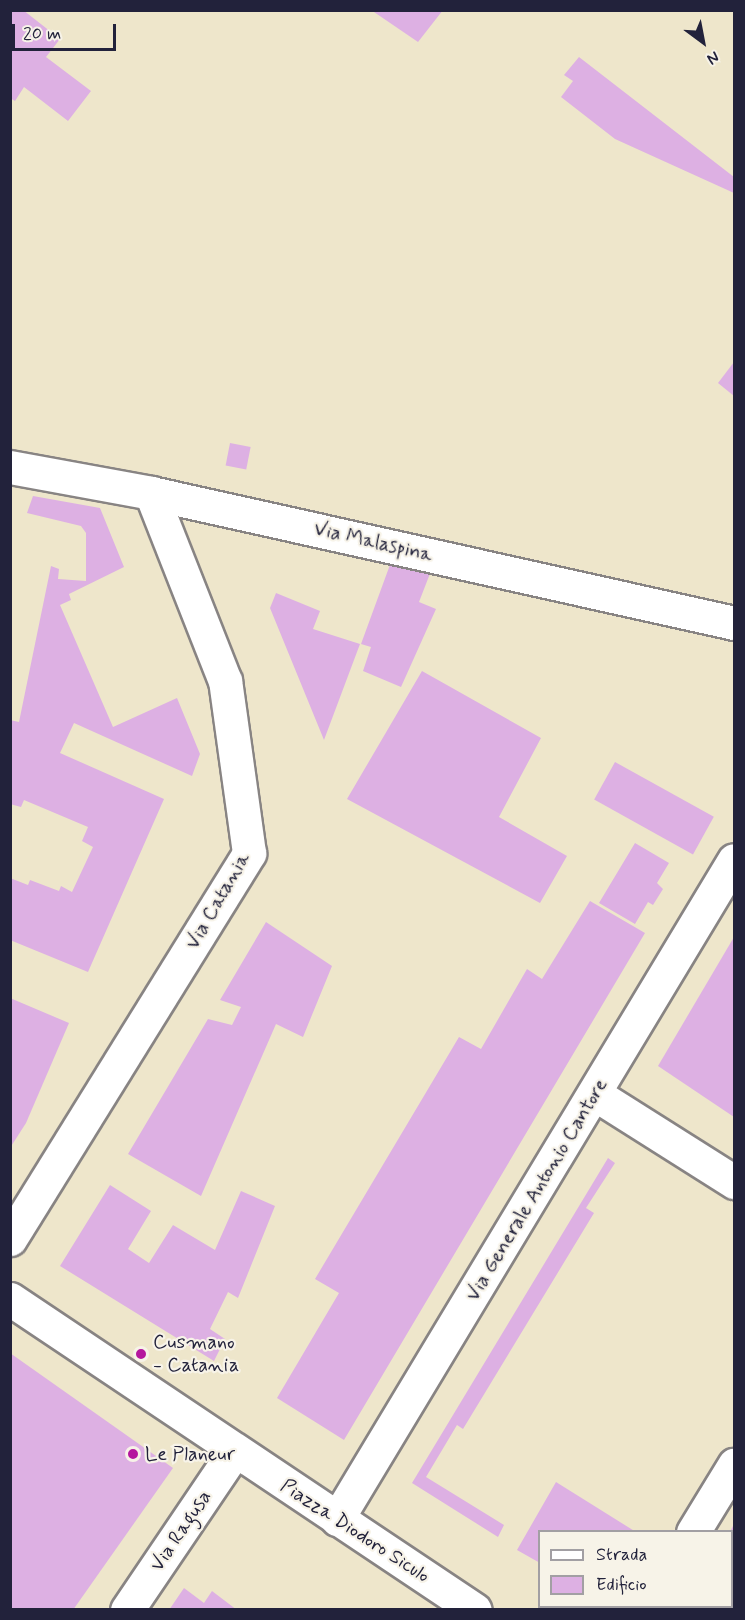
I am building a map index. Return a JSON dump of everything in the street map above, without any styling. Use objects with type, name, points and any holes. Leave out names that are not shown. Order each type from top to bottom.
[{"type":"street","name":"Via Malaspina","points":[[10,468],[151,493],[735,623]]},
{"type":"street","name":"Via Catania","points":[[10,1239],[249,853],[225,681],[151,493]]},
{"type":"street","name":"Via Generale Antonio Cantore","points":[[337,1519],[735,860]]},
{"type":"street","points":[[595,1094],[735,1182]]},
{"type":"street","name":"Piazza Diodoro Siculo","points":[[10,1299],[234,1452],[475,1610]]},
{"type":"street","name":"Via Ragusa","points":[[127,1610],[234,1452]]},
{"type":"street","points":[[694,1530],[735,1466]]},
{"type":"building","points":[[10,10],[23,10],[60,39],[46,57],[91,91],[68,121],[24,87],[15,101],[10,98]]},
{"type":"building","points":[[371,10],[443,10],[418,42]]},
{"type":"building","points":[[579,57],[734,177],[734,193],[615,139],[561,97],[573,81],[564,75]]},
{"type":"building","points":[[734,362],[734,396],[718,383]]},
{"type":"building","points":[[230,443],[251,447],[246,470],[226,466]]},
{"type":"building","points":[[33,496],[100,508],[124,567],[69,594],[71,600],[60,605],[113,727],[177,698],[200,754],[192,776],[74,723],[60,753],[164,799],[88,972],[10,940],[10,878],[28,885],[30,880],[59,891],[61,886],[72,892],[93,847],[82,841],[88,827],[24,800],[21,807],[10,804],[10,720],[19,722],[51,566],[59,569],[58,579],[86,581],[86,533],[81,526],[27,513]]},
{"type":"building","points":[[391,562],[431,571],[419,602],[436,609],[401,687],[363,671],[371,647],[361,644]]},
{"type":"building","points":[[276,593],[320,611],[313,629],[360,644],[324,740],[270,608]]},
{"type":"building","points":[[422,671],[541,738],[499,817],[567,856],[540,903],[347,799]]},
{"type":"building","points":[[615,762],[714,817],[693,854],[594,800]]},
{"type":"building","points":[[635,843],[669,863],[657,883],[663,889],[653,905],[648,902],[635,924],[599,903]]},
{"type":"building","points":[[590,901],[645,933],[344,1440],[277,1398],[339,1293],[315,1279],[459,1037],[481,1049],[527,969],[542,979]]},
{"type":"building","points":[[266,922],[332,966],[303,1037],[276,1024],[201,1196],[128,1154],[208,1019],[232,1025],[241,1007],[220,1000]]},
{"type":"building","points":[[734,937],[734,1117],[658,1066]]},
{"type":"building","points":[[10,998],[69,1023],[26,1123],[10,1148]]},
{"type":"building","points":[[608,1158],[615,1163],[586,1208],[594,1213],[463,1429],[457,1425],[426,1477],[504,1525],[498,1537],[412,1483]]},
{"type":"building","points":[[110,1185],[151,1211],[128,1249],[149,1263],[173,1225],[215,1250],[241,1191],[275,1206],[238,1298],[228,1292],[210,1329],[225,1339],[214,1361],[60,1266]]},
{"type":"building","points":[[10,1353],[173,1468],[73,1610],[10,1610]]},
{"type":"building","points":[[556,1482],[633,1530],[538,1530],[538,1562],[517,1550]]},
{"type":"building","points":[[734,1524],[734,1558],[733,1530],[731,1530]]},
{"type":"building","points":[[184,1588],[204,1603],[212,1591],[237,1610],[169,1610]]},
{"type":"building","points":[[733,1595],[734,1610],[674,1610],[733,1608]]},
{"type":"place","name":"Cusmano - Catania","points":[[141,1354]]},
{"type":"place","name":"Le Planeur","points":[[133,1454]]}]
